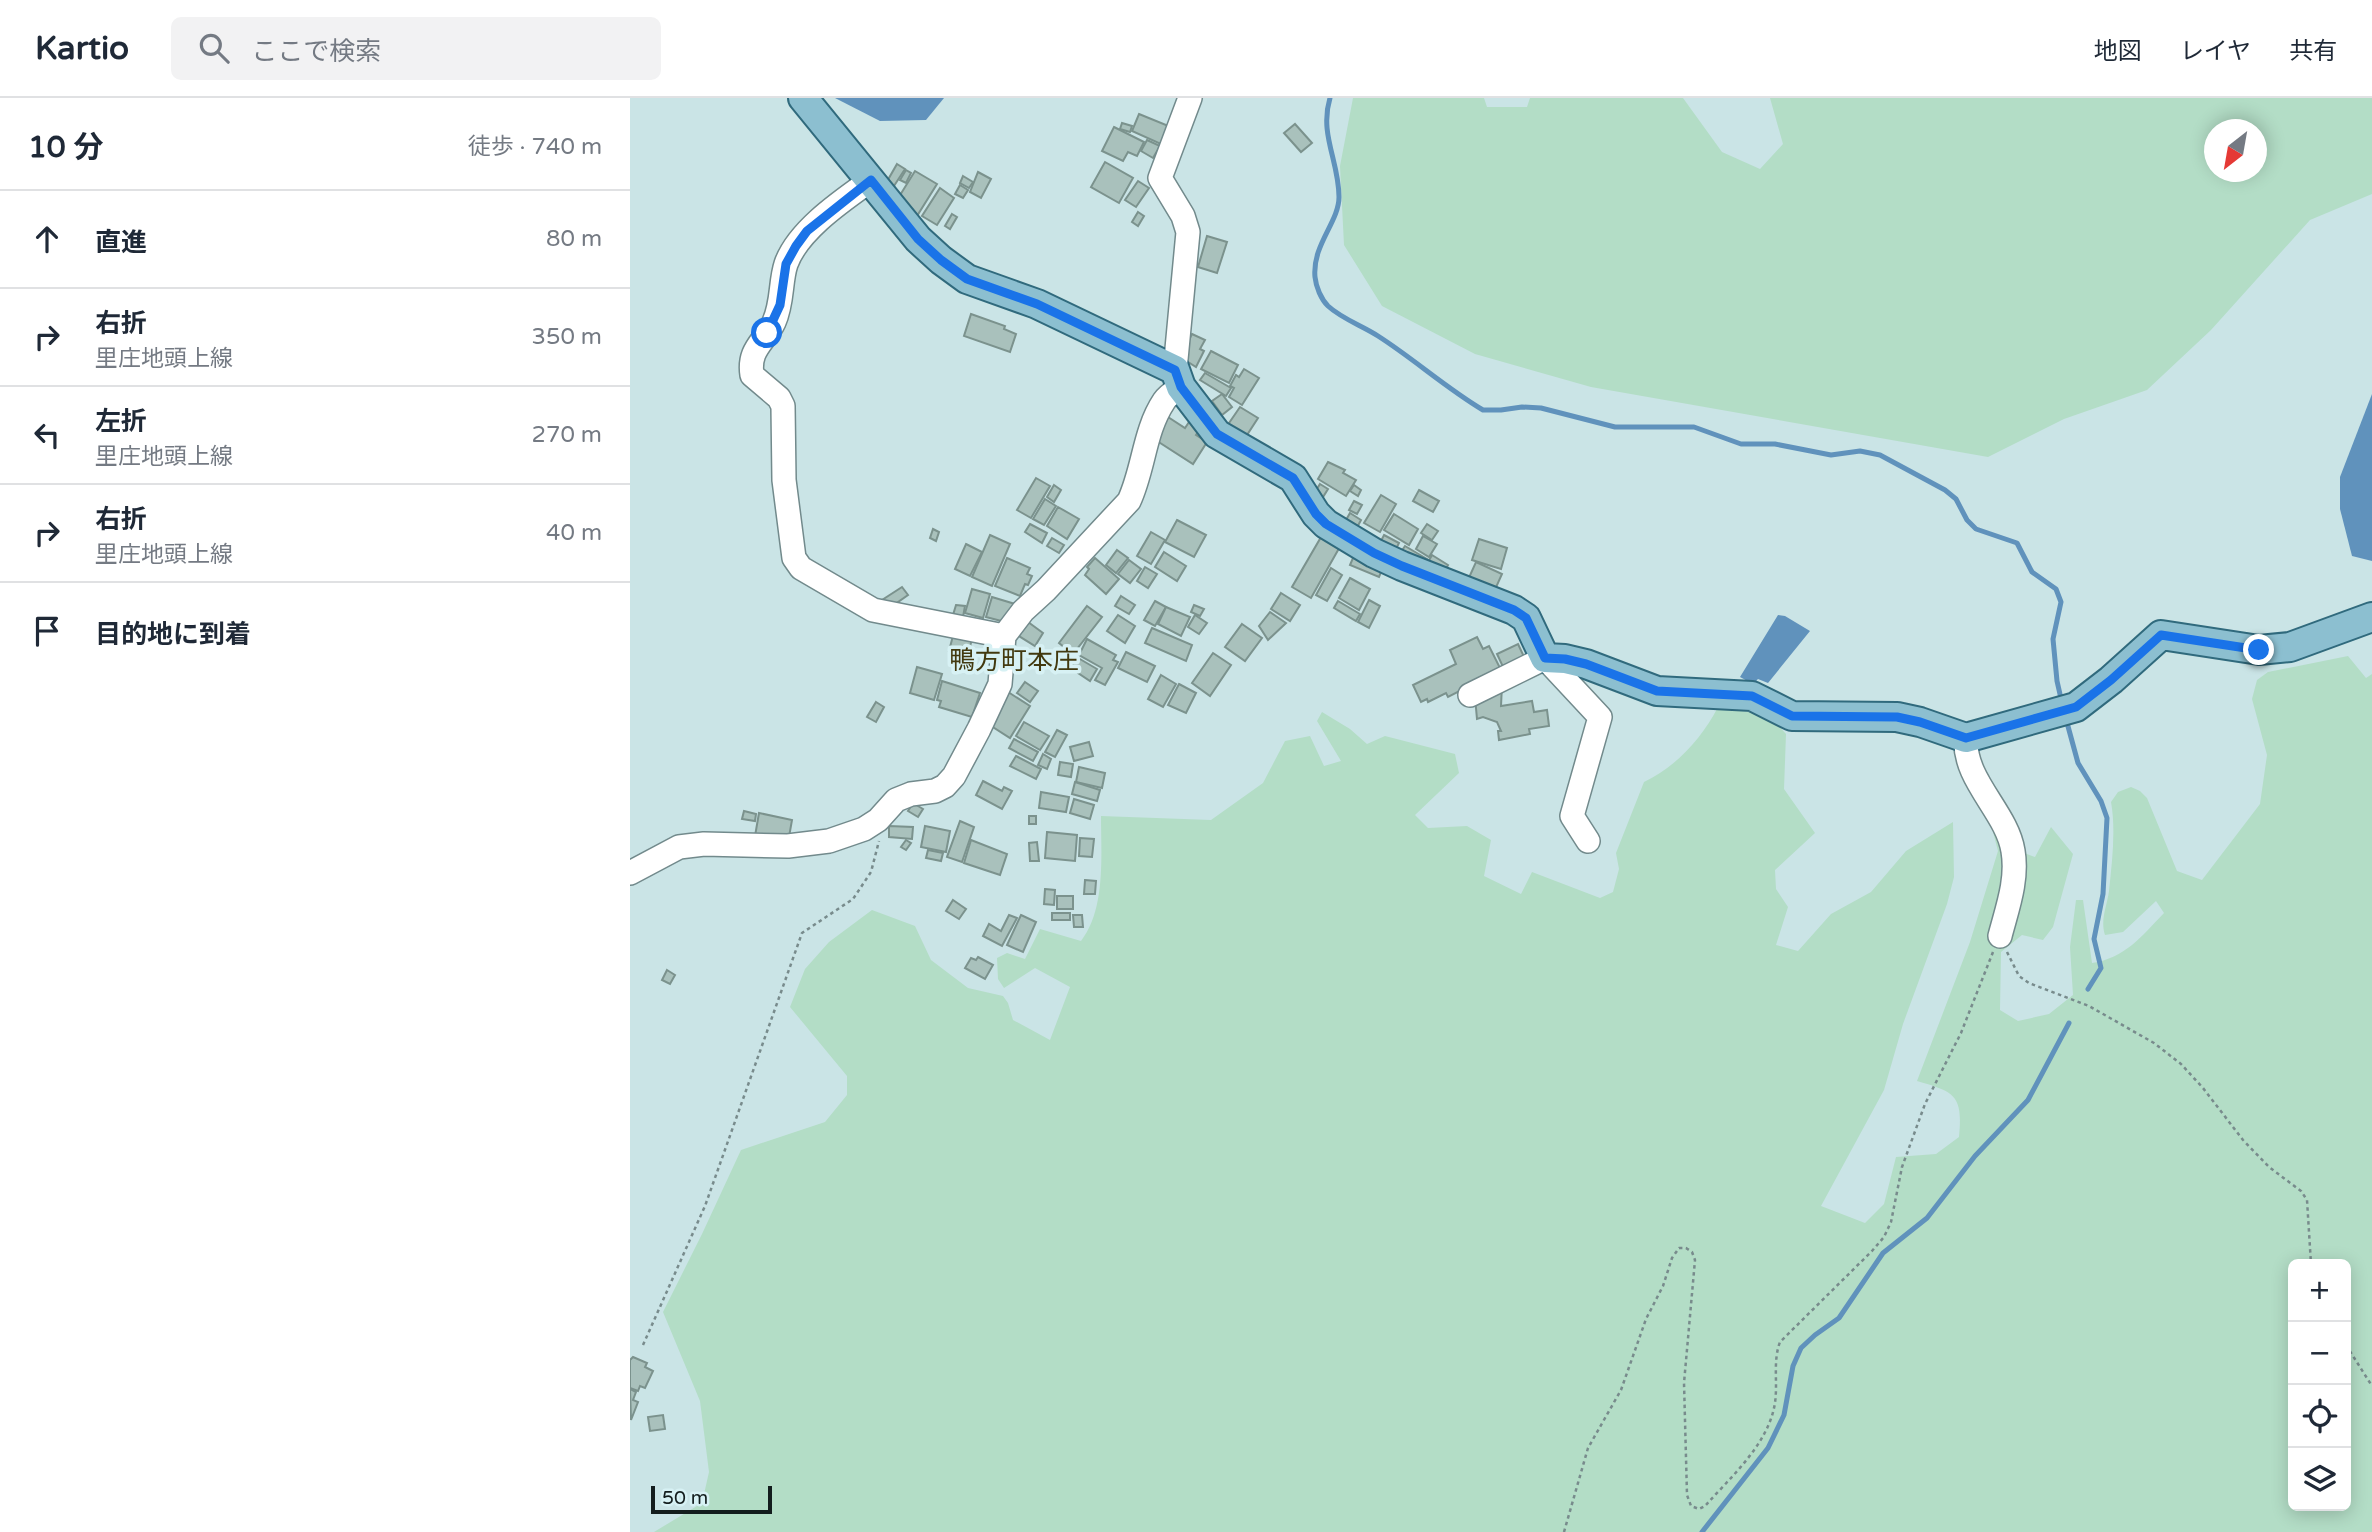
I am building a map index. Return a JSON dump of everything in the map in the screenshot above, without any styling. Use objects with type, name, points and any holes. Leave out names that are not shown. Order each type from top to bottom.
[{"type":"main road","points":[[803,98],[918,239],[941,260],[967,279],[1037,304],[1178,378],[1217,434],[1293,478],[1316,514],[1326,524],[1392,562],[1514,610],[1526,618],[1545,658],[1586,664],[1657,691],[1752,696],[1792,716],[1897,717],[1966,738],[2076,707],[2161,635],[2259,650],[2302,643],[2372,617]]},
{"type":"street","points":[[630,873],[679,847],[704,844],[788,846],[830,841],[856,832],[877,820],[896,800],[911,794],[935,791],[954,776],[1000,684],[1004,636],[1023,611],[1129,501],[1137,485],[1148,435],[1178,378],[1188,232],[1183,216],[1160,178],[1190,98]]},
{"type":"street","points":[[871,180],[807,231],[796,246],[786,264],[780,305],[774,322],[752,354],[752,375],[779,398],[783,406],[784,480],[794,558],[801,568],[873,610],[1004,636]]},
{"type":"street","points":[[1470,695],[1545,658],[1600,717],[1572,816],[1588,841]]},
{"type":"street","points":[[1966,738],[1965,751],[2010,837],[2014,852],[2010,902],[2000,936]]},
{"type":"path","points":[[643,1345],[705,1206],[746,1097],[802,933],[853,899],[871,872],[878,851],[880,833],[877,820]]},
{"type":"path","points":[[2000,936],[2019,976],[2029,983],[2089,1006],[2154,1043],[2203,1088],[2269,1167],[2301,1191],[2307,1200],[2311,1259]]},
{"type":"path","points":[[1564,1532],[1588,1448],[1621,1390],[1646,1319],[1663,1286],[1672,1258],[1679,1248],[1692,1252],[1695,1260],[1684,1383],[1687,1495],[1691,1506],[1699,1510],[1705,1506],[1751,1454],[1767,1429],[1774,1407],[1776,1361],[1780,1342],[1872,1251],[1888,1229],[1896,1204],[1902,1167],[1925,1104],[1961,1033],[2000,936]]},
{"type":"path","points":[[2351,1353],[2372,1386]]},
{"type":"green space","points":[[1353,98],[1484,98],[1487,107],[1527,107],[1530,98],[1683,98],[1722,152],[1760,169],[1783,144],[1770,98],[2372,98],[2372,194],[2310,220],[2211,330],[2147,390],[2064,419],[1988,457],[1591,387],[1475,354],[1382,306],[1344,245],[1340,166]]},
{"type":"green space","points":[[2348,656],[2366,678],[2372,674],[2372,1532],[654,1532],[702,1503],[709,1472],[700,1401],[663,1312],[741,1150],[825,1122],[847,1095],[847,1076],[790,1007],[805,969],[829,942],[872,910],[915,926],[931,960],[968,988],[1003,996],[1013,1020],[1050,1040],[1070,987],[1035,968],[1004,988],[998,979],[997,958],[1007,953],[1025,959],[1040,929],[1081,941],[1095,913],[1098,898],[1101,816],[1211,820],[1263,783],[1285,741],[1310,736],[1324,766],[1341,761],[1317,721],[1322,712],[1350,729],[1367,744],[1385,736],[1455,754],[1459,773],[1415,815],[1428,828],[1467,826],[1491,840],[1484,876],[1521,894],[1532,872],[1600,898],[1613,892],[1619,869],[1616,853],[1644,782],[1667,768],[1687,750],[1718,707],[1769,715],[1786,734],[1784,789],[1815,833],[1775,870],[1776,889],[1788,907],[1776,945],[1798,951],[1831,914],[1871,892],[1906,851],[1953,822],[1954,877],[1947,904],[1903,1024],[1884,1090],[1821,1206],[1865,1223],[1884,1204],[1896,1157],[1936,1154],[1959,1137],[1959,1112],[1954,1097],[1940,1088],[1917,1081],[1970,942],[1998,851],[1991,824],[2019,851],[2035,857],[2051,827],[2073,854],[2053,927],[2043,940],[2022,935],[2001,952],[2000,1010],[2018,1021],[2049,1014],[2073,995],[2070,947],[2076,900],[2083,900],[2092,963],[2123,951],[2164,913],[2156,901],[2123,932],[2105,935],[2104,918],[2113,846],[2111,802],[2118,792],[2131,787],[2147,798],[2177,871],[2202,880],[2260,804],[2267,755],[2252,699],[2257,680],[2268,672]]},
{"type":"water","points":[[835,98],[944,98],[926,120],[880,121]]},
{"type":"water","points":[[2372,394],[2372,561],[2352,556],[2340,509],[2340,477]]},
{"type":"water","points":[[1778,615],[1785,616],[1810,631],[1768,683],[1758,679],[1753,684],[1740,677]]},
{"type":"building","points":[[1139,114],[1171,127],[1163,145],[1132,131]]},
{"type":"building","points":[[1122,123],[1132,126],[1130,132],[1120,129]]},
{"type":"building","points":[[1295,124],[1312,143],[1301,152],[1284,133]]},
{"type":"building","points":[[1114,127],[1144,142],[1137,156],[1128,152],[1123,161],[1102,151]]},
{"type":"building","points":[[1147,140],[1160,146],[1153,158],[1141,151]]},
{"type":"building","points":[[1105,162],[1133,178],[1119,203],[1091,187]]},
{"type":"building","points":[[897,164],[905,169],[892,189],[885,185]]},
{"type":"building","points":[[906,170],[911,173],[906,183],[900,180]]},
{"type":"building","points":[[915,171],[937,184],[917,216],[897,200]]},
{"type":"building","points":[[978,172],[991,179],[981,198],[970,192]]},
{"type":"building","points":[[963,176],[973,182],[969,188],[960,183]]},
{"type":"building","points":[[1138,181],[1149,188],[1136,207],[1125,200]]},
{"type":"building","points":[[960,185],[968,190],[963,198],[955,194]]},
{"type":"building","points":[[940,188],[954,198],[937,225],[922,216]]},
{"type":"building","points":[[1138,212],[1144,216],[1138,226],[1132,222]]},
{"type":"building","points":[[952,214],[957,217],[950,229],[945,226]]},
{"type":"building","points":[[1207,236],[1227,242],[1217,273],[1198,267]]},
{"type":"building","points":[[971,314],[1005,326],[1004,329],[1016,334],[1010,352],[964,336]]},
{"type":"building","points":[[1192,334],[1205,340],[1200,349],[1204,351],[1196,367],[1185,360],[1186,346]]},
{"type":"building","points":[[1211,351],[1238,365],[1229,383],[1201,369]]},
{"type":"building","points":[[1244,369],[1259,378],[1242,405],[1229,397],[1234,388],[1230,386],[1236,375],[1239,377]]},
{"type":"building","points":[[1205,373],[1231,388],[1226,396],[1200,380]]},
{"type":"building","points":[[1222,394],[1232,407],[1222,415],[1212,401]]},
{"type":"building","points":[[1240,407],[1258,418],[1245,438],[1227,426]]},
{"type":"building","points":[[1168,417],[1185,428],[1189,422],[1200,429],[1196,435],[1207,442],[1193,464],[1154,439]]},
{"type":"building","points":[[1328,462],[1345,470],[1343,473],[1356,480],[1346,496],[1318,479]]},
{"type":"building","points":[[1036,478],[1050,486],[1031,518],[1017,510]]},
{"type":"building","points":[[1320,484],[1328,489],[1323,497],[1315,492]]},
{"type":"building","points":[[1054,485],[1061,490],[1054,502],[1047,497]]},
{"type":"building","points":[[1354,485],[1361,490],[1358,496],[1350,491]]},
{"type":"building","points":[[1419,490],[1439,501],[1433,512],[1413,501]]},
{"type":"building","points":[[1381,495],[1396,504],[1380,532],[1364,523]]},
{"type":"building","points":[[1045,499],[1056,506],[1044,525],[1033,519]]},
{"type":"building","points":[[1354,501],[1362,505],[1357,514],[1349,510]]},
{"type":"building","points":[[1058,507],[1079,519],[1067,539],[1047,526]]},
{"type":"building","points":[[1350,513],[1361,520],[1354,533],[1342,527]]},
{"type":"building","points":[[1394,514],[1418,529],[1409,545],[1384,530]]},
{"type":"building","points":[[1177,520],[1206,535],[1194,557],[1165,542]]},
{"type":"building","points":[[1030,524],[1047,533],[1042,543],[1025,532]]},
{"type":"building","points":[[1427,524],[1438,531],[1432,540],[1421,533]]},
{"type":"building","points":[[933,529],[939,532],[936,541],[930,538]]},
{"type":"building","points":[[1151,532],[1165,540],[1151,564],[1137,556]]},
{"type":"building","points":[[1324,532],[1342,543],[1311,598],[1292,587]]},
{"type":"building","points":[[990,535],[1010,544],[992,586],[972,577]]},
{"type":"building","points":[[1384,535],[1399,543],[1393,555],[1378,547]]},
{"type":"building","points":[[1423,536],[1437,544],[1429,557],[1416,549]]},
{"type":"building","points":[[1052,538],[1064,545],[1059,553],[1047,546]]},
{"type":"building","points":[[1479,539],[1507,548],[1501,569],[1472,560]]},
{"type":"building","points":[[966,544],[982,552],[970,576],[955,569]]},
{"type":"building","points":[[1405,546],[1427,559],[1421,569],[1399,555]]},
{"type":"building","points":[[1117,550],[1128,558],[1116,573],[1106,565]]},
{"type":"building","points":[[1356,551],[1385,563],[1379,577],[1350,565]]},
{"type":"building","points":[[1164,552],[1186,566],[1177,581],[1155,567]]},
{"type":"building","points":[[1432,555],[1448,565],[1443,574],[1427,564]]},
{"type":"building","points":[[1007,558],[1030,568],[1027,574],[1032,576],[1020,596],[995,586]]},
{"type":"building","points":[[1095,558],[1119,579],[1106,594],[1085,575],[1089,569],[1087,567]]},
{"type":"building","points":[[1129,560],[1141,569],[1130,583],[1118,574]]},
{"type":"building","points":[[1476,562],[1502,574],[1493,594],[1467,582]]},
{"type":"building","points":[[1145,567],[1157,574],[1148,588],[1137,581]]},
{"type":"building","points":[[1331,568],[1342,575],[1327,601],[1316,595]]},
{"type":"building","points":[[1350,578],[1370,589],[1359,610],[1339,598]]},
{"type":"building","points":[[902,587],[908,595],[888,609],[882,600]]},
{"type":"building","points":[[972,589],[990,594],[983,618],[965,613]]},
{"type":"building","points":[[1281,593],[1300,605],[1290,621],[1271,609]]},
{"type":"building","points":[[1121,596],[1135,605],[1129,614],[1115,606]]},
{"type":"building","points":[[992,597],[1015,604],[1009,623],[986,617]]},
{"type":"building","points":[[1369,600],[1380,606],[1369,628],[1358,622]]},
{"type":"building","points":[[1155,601],[1166,607],[1155,626],[1144,620]]},
{"type":"building","points":[[1338,601],[1360,614],[1356,621],[1334,608]]},
{"type":"building","points":[[956,605],[965,606],[963,617],[953,615]]},
{"type":"building","points":[[1194,605],[1204,609],[1200,616],[1191,612]]},
{"type":"building","points":[[1087,606],[1102,617],[1073,654],[1059,643]]},
{"type":"building","points":[[1166,607],[1190,617],[1181,636],[1158,624]]},
{"type":"building","points":[[1270,612],[1286,623],[1268,640],[1259,626]]},
{"type":"building","points":[[1118,615],[1135,626],[1125,643],[1107,631]]},
{"type":"building","points":[[1195,615],[1207,623],[1199,634],[1188,627]]},
{"type":"building","points":[[1024,619],[1043,633],[1035,646],[1014,633]]},
{"type":"building","points":[[1242,624],[1262,638],[1245,661],[1225,647]]},
{"type":"building","points":[[955,628],[974,633],[967,656],[949,651]]},
{"type":"building","points":[[1152,628],[1192,645],[1186,661],[1145,643]]},
{"type":"building","points":[[1477,637],[1483,649],[1489,646],[1501,670],[1448,697],[1446,693],[1428,702],[1427,699],[1421,702],[1413,685],[1456,664],[1450,650]]},
{"type":"building","points":[[1087,639],[1116,655],[1113,660],[1118,662],[1105,685],[1095,680],[1102,668],[1079,655]]},
{"type":"building","points":[[1518,644],[1525,659],[1504,669],[1497,654]]},
{"type":"building","points":[[1126,652],[1155,666],[1147,682],[1118,668]]},
{"type":"building","points":[[1213,653],[1231,665],[1210,696],[1192,683]]},
{"type":"building","points":[[1016,654],[1022,657],[1019,664],[1012,661]]},
{"type":"building","points":[[1073,655],[1097,669],[1090,681],[1078,673],[1070,661]]},
{"type":"building","points":[[917,667],[942,674],[934,700],[910,693]]},
{"type":"building","points":[[1161,675],[1176,684],[1163,707],[1148,699]]},
{"type":"building","points":[[942,681],[980,693],[972,717],[939,707],[941,701],[937,700]]},
{"type":"building","points":[[1025,682],[1038,691],[1030,702],[1017,693]]},
{"type":"building","points":[[1179,684],[1196,693],[1186,713],[1168,705]]},
{"type":"building","points":[[1502,685],[1501,706],[1532,701],[1534,712],[1547,710],[1549,726],[1529,729],[1530,734],[1499,740],[1498,731],[1501,731],[1497,722],[1483,717],[1477,719],[1475,697]]},
{"type":"building","points":[[1005,690],[1030,706],[1010,738],[985,722]]},
{"type":"building","points":[[876,702],[884,707],[876,722],[867,717]]},
{"type":"building","points":[[1024,722],[1049,736],[1040,750],[1016,736]]},
{"type":"building","points":[[1057,730],[1067,735],[1055,757],[1045,752]]},
{"type":"building","points":[[1014,739],[1038,752],[1033,761],[1009,748]]},
{"type":"building","points":[[1089,742],[1093,756],[1074,761],[1070,747]]},
{"type":"building","points":[[1043,754],[1051,759],[1047,769],[1038,765]]},
{"type":"building","points":[[1016,756],[1041,769],[1036,779],[1010,766]]},
{"type":"building","points":[[1060,762],[1073,764],[1071,777],[1058,775]]},
{"type":"building","points":[[1079,767],[1105,773],[1102,788],[1076,782]]},
{"type":"building","points":[[983,781],[1002,791],[1004,787],[1012,791],[1002,809],[976,795]]},
{"type":"building","points":[[1075,782],[1100,790],[1097,801],[1072,794]]},
{"type":"building","points":[[1041,792],[1069,797],[1066,812],[1039,808]]},
{"type":"building","points":[[1074,799],[1094,805],[1090,819],[1070,813]]},
{"type":"building","points":[[913,803],[923,809],[918,817],[908,811]]},
{"type":"building","points":[[744,811],[756,814],[755,821],[742,819]]},
{"type":"building","points":[[759,813],[792,820],[789,837],[755,836]]},
{"type":"building","points":[[1029,816],[1036,816],[1036,824],[1029,824]]},
{"type":"building","points":[[960,821],[974,827],[962,862],[947,857]]},
{"type":"building","points":[[889,826],[913,827],[912,839],[889,837]]},
{"type":"building","points":[[925,826],[950,831],[946,852],[921,847]]},
{"type":"building","points":[[1047,832],[1077,835],[1075,861],[1045,858]]},
{"type":"building","points":[[1080,838],[1094,839],[1092,857],[1079,856]]},
{"type":"building","points":[[906,840],[911,843],[906,850],[901,847]]},
{"type":"building","points":[[971,840],[1007,854],[1000,875],[964,863]]},
{"type":"building","points":[[1037,842],[1039,861],[1030,861],[1029,843]]},
{"type":"building","points":[[928,850],[943,853],[941,861],[926,858]]},
{"type":"building","points":[[1085,880],[1096,881],[1095,894],[1084,894]]},
{"type":"building","points":[[1045,889],[1055,890],[1054,905],[1044,904]]},
{"type":"building","points":[[1057,896],[1073,896],[1073,909],[1057,909]]},
{"type":"building","points":[[953,900],[966,909],[959,919],[946,911]]},
{"type":"building","points":[[1052,913],[1070,913],[1070,920],[1052,920]]},
{"type":"building","points":[[1009,915],[1017,918],[1002,946],[983,936],[989,924],[1001,931]]},
{"type":"building","points":[[1021,915],[1036,922],[1023,952],[1007,945]]},
{"type":"building","points":[[1073,915],[1082,915],[1083,927],[1074,927]]},
{"type":"building","points":[[978,957],[993,965],[985,979],[965,968],[971,958],[976,960]]},
{"type":"building","points":[[667,970],[675,975],[670,984],[662,980]]},
{"type":"building","points":[[633,1357],[647,1363],[645,1367],[653,1371],[645,1388],[640,1386],[638,1391],[630,1388],[630,1360]]},
{"type":"building","points":[[630,1389],[636,1392],[633,1400],[638,1402],[631,1420]]},
{"type":"building","points":[[663,1415],[665,1429],[650,1431],[648,1417]]},
{"type":"waterway","points":[[1330,98],[1327,111],[1328,136],[1339,197],[1335,216],[1317,255],[1315,277],[1321,296],[1334,311],[1378,336],[1483,410],[1541,408],[1615,427],[1694,427],[1741,444],[1775,444],[1831,455],[1860,451],[1880,455],[1945,490],[1956,499],[1967,520],[1976,529],[2017,543],[2032,572],[2056,589],[2061,602],[2053,639],[2062,703]]},
{"type":"waterway","points":[[2066,719],[2078,763],[2101,801],[2107,818],[2103,894],[2094,939],[2101,968],[2088,989]]},
{"type":"waterway","points":[[1702,1532],[1768,1448],[1784,1415],[1793,1366],[1801,1348],[1839,1318],[1883,1253],[1927,1218],[1975,1156],[2028,1100],[2069,1023]]},
{"type":"district","name":"鴨方町本庄","points":[[1014,660]]},
{"type":"route","points":[[767,333],[780,305],[786,264],[796,246],[807,231],[871,180],[918,239],[967,279],[1037,304],[1175,370],[1181,387],[1217,434],[1293,478],[1316,514],[1326,524],[1374,553],[1402,566],[1514,610],[1526,618],[1545,658],[1586,664],[1657,691],[1752,696],[1792,716],[1897,717],[1966,738],[2076,707],[2161,635],[2259,650]]}]
